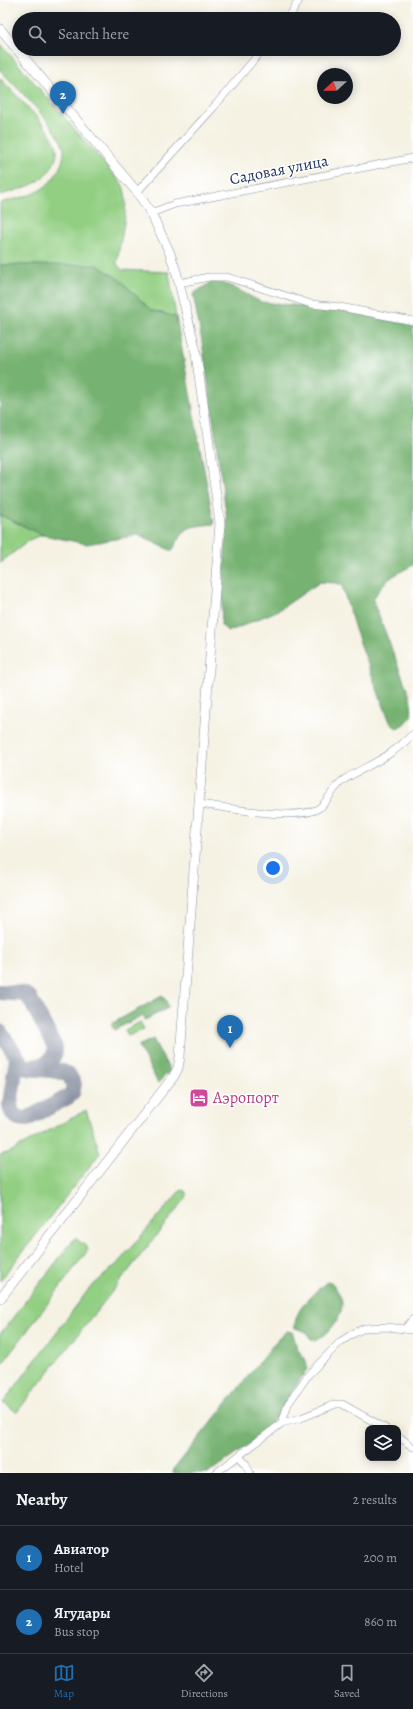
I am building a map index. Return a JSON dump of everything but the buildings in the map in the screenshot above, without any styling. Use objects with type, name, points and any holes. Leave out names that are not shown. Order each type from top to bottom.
[{"type":"street","points":[[292,12],[299,0]]},
{"type":"street","points":[[0,29],[12,43]]},
{"type":"street","points":[[0,1299],[174,1076],[178,1068],[220,523],[195,347],[180,283],[169,251],[151,213],[137,192],[23,56]]},
{"type":"street","points":[[137,192],[213,108],[257,56]]},
{"type":"street","name":"Садовая улица","points":[[151,213],[175,204],[413,158]]},
{"type":"street","points":[[180,283],[209,277],[227,278],[311,304],[340,307],[413,321]]},
{"type":"street","points":[[199,804],[291,815],[306,813],[318,809],[328,800],[336,786],[343,780],[394,752],[413,734]]},
{"type":"street","points":[[282,1423],[288,1404],[308,1375],[340,1342],[356,1332],[366,1328],[387,1327],[409,1329],[413,1319]]},
{"type":"street","points":[[216,1473],[282,1423],[302,1418],[336,1404],[342,1404],[380,1425]]},
{"type":"street","points":[[401,1438],[413,1447]]},
{"type":"street","points":[[239,1456],[246,1464],[250,1473]]},
{"type":"green space","points":[[0,43],[122,184],[125,191],[126,201],[117,264],[122,270],[169,272],[176,317],[151,310],[119,279],[38,265],[0,265],[0,203],[30,195],[46,186],[53,179],[58,170],[64,156],[64,151],[62,143],[47,121],[0,70]]},
{"type":"green space","points":[[0,78],[33,112],[49,132],[55,141],[57,153],[56,158],[47,174],[40,180],[25,187],[0,195]]},
{"type":"green space","points":[[0,265],[97,265],[119,279],[151,310],[176,317],[214,524],[187,529],[180,537],[172,551],[138,535],[87,544],[43,535],[0,515]]},
{"type":"green space","points":[[213,281],[229,285],[261,302],[332,309],[398,322],[413,323],[413,565],[394,575],[381,587],[373,600],[410,697],[411,717],[397,728],[391,724],[380,697],[355,629],[342,586],[336,583],[320,582],[279,610],[228,632],[221,625],[227,519],[202,341],[193,294]]},
{"type":"green space","points":[[0,515],[43,535],[31,539],[0,563]]},
{"type":"green space","points":[[162,996],[166,1000],[168,1008],[145,1020],[144,1015],[114,1030],[111,1024]]},
{"type":"green space","points":[[140,1022],[144,1029],[128,1036],[125,1030]]},
{"type":"green space","points":[[153,1039],[170,1071],[158,1083],[138,1046]]},
{"type":"green space","points":[[86,1110],[100,1153],[0,1281],[0,1155],[10,1152]]},
{"type":"green space","points":[[182,1190],[187,1194],[186,1198],[17,1412],[3,1403],[89,1289],[117,1264]]},
{"type":"green space","points":[[75,1238],[87,1247],[88,1250],[0,1367],[0,1334]]},
{"type":"green space","points":[[327,1282],[330,1282],[340,1295],[342,1301],[341,1309],[337,1321],[329,1331],[324,1336],[314,1341],[305,1331],[295,1328],[295,1322],[297,1315],[305,1302]]},
{"type":"green space","points":[[287,1331],[292,1332],[297,1348],[305,1359],[307,1369],[275,1418],[250,1444],[209,1473],[173,1473],[174,1469],[277,1340]]},
{"type":"taxiway","points":[[0,992],[23,994],[29,997],[55,1047],[55,1053],[53,1057],[45,1063],[24,1067],[0,1032]]},
{"type":"taxiway","points":[[17,1058],[10,1104],[15,1116],[27,1119],[68,1097],[72,1093],[74,1084],[68,1074],[57,1071],[24,1067]]},
{"type":"place","name":"Ягудары","points":[[63,114]]},
{"type":"place","name":"Авиатор","points":[[230,1048]]},
{"type":"place","name":"Аэропорт","points":[[199,1098]]}]
